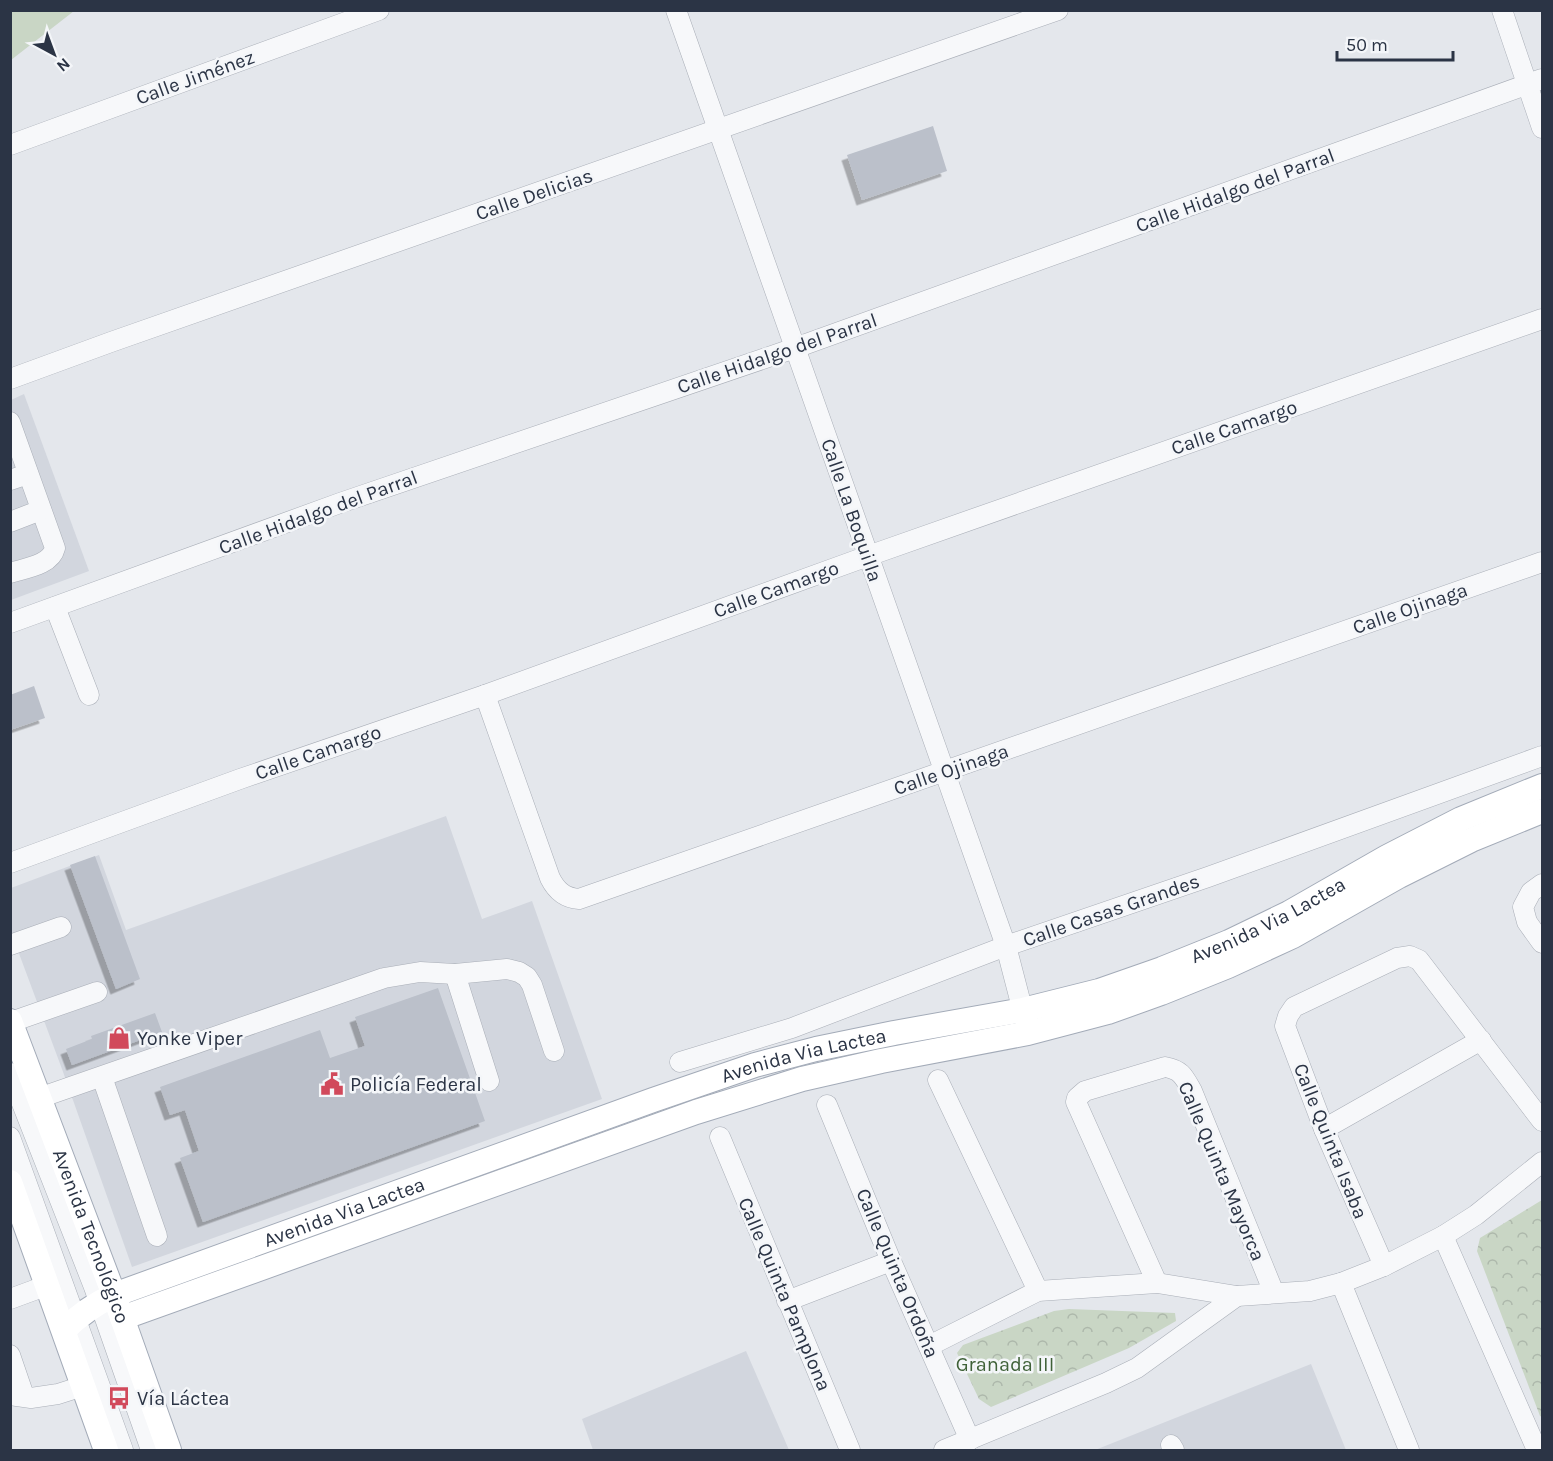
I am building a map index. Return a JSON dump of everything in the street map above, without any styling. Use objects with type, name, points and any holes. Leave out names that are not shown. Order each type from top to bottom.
[{"type":"main road","name":"Avenida Via Lactea","points":[[1026,1022],[1229,942],[1289,913],[1387,857],[1461,819],[1542,786]]},
{"type":"main road","name":"Avenida Via Lactea","points":[[70,1324],[112,1305],[653,1100],[755,1065],[816,1049],[894,1033],[1026,1022],[1108,1012],[1228,966],[1293,936],[1399,876],[1471,840],[1542,811]]},
{"type":"main road","name":"Avenida Tecnológico","points":[[11,1022],[112,1305],[169,1450]]},
{"type":"main road","points":[[10,1182],[48,1285],[70,1324],[83,1386],[106,1450]]},
{"type":"street","name":"Calle Jiménez","points":[[10,145],[380,10]]},
{"type":"street","name":"Calle La Boquilla","points":[[676,10],[1006,946],[1026,1022]]},
{"type":"street","name":"Calle Delicias","points":[[10,379],[1058,10]]},
{"type":"street","points":[[1502,10],[1535,82],[1542,128]]},
{"type":"street","name":"Calle Hidalgo del Parral","points":[[10,623],[340,503],[795,348],[1535,82]]},
{"type":"street","name":"Calle Camargo","points":[[10,863],[240,779],[485,695],[868,556],[1542,320]]},
{"type":"street","points":[[10,573],[47,561],[53,555],[55,548],[41,510],[19,477],[11,424]]},
{"type":"street","points":[[10,522],[41,510]]},
{"type":"street","name":"Calle Ojinaga","points":[[485,695],[550,878],[561,893],[579,899],[1542,562]]},
{"type":"street","points":[[55,607],[88,695]]},
{"type":"street","name":"Calle Casas Grandes","points":[[680,1062],[792,1028],[1006,946],[1219,873],[1542,756]]},
{"type":"street","points":[[1542,884],[1531,892],[1523,907],[1527,922],[1542,943]]},
{"type":"street","points":[[10,945],[61,927]]},
{"type":"street","name":"Calle Quinta Isaba","points":[[1384,1266],[1324,1129],[1285,1026],[1288,1016],[1294,1007],[1397,958],[1410,956],[1419,960],[1480,1040]]},
{"type":"street","points":[[39,1098],[384,978],[420,972],[456,974],[507,969],[519,972],[527,977],[532,985],[554,1051]]},
{"type":"street","points":[[456,974],[489,1080]]},
{"type":"street","points":[[11,1022],[97,992]]},
{"type":"street","points":[[1324,1129],[1480,1040],[1542,1121]]},
{"type":"street","name":"Calle Quinta Mayorca","points":[[1157,1283],[1076,1102],[1085,1091],[1165,1067],[1176,1069],[1192,1091],[1274,1293]]},
{"type":"street","points":[[10,1073],[112,1305],[151,1450]]},
{"type":"street","points":[[102,1077],[158,1236]]},
{"type":"street","points":[[938,1080],[1038,1291]]},
{"type":"street","name":"Calle Quinta Ordoña","points":[[827,1105],[891,1261],[970,1440]]},
{"type":"street","points":[[10,1137],[70,1324],[123,1450]]},
{"type":"street","name":"Calle Quinta Pamplona","points":[[720,1137],[850,1450]]},
{"type":"street","points":[[929,1346],[1038,1291],[1157,1283],[1237,1296],[1310,1291],[1341,1283],[1384,1266],[1443,1236],[1476,1215],[1542,1162]]},
{"type":"street","points":[[1443,1236],[1537,1450]]},
{"type":"street","points":[[787,1301],[891,1261]]},
{"type":"street","points":[[1341,1283],[1409,1450]]},
{"type":"street","points":[[10,1299],[48,1285]]},
{"type":"street","points":[[944,1450],[1137,1368],[1237,1296]]},
{"type":"street","points":[[10,1355],[17,1395],[31,1398],[58,1394],[83,1386]]},
{"type":"shaded area","points":[[24,394],[89,571],[11,600],[11,400]]},
{"type":"shaded area","name":"Policía Federal","points":[[446,816],[482,919],[532,901],[602,1099],[132,1267],[11,932],[11,888],[99,855],[126,930]]},
{"type":"shaded area","points":[[746,1351],[789,1450],[593,1450],[582,1419]]},
{"type":"shaded area","points":[[1311,1364],[1346,1450],[1095,1450]]},
{"type":"green space","points":[[11,10],[74,10],[74,11],[11,60]]},
{"type":"green space","points":[[1542,1200],[1542,1417],[1477,1251],[1480,1238]]},
{"type":"green space","name":"Granada III","points":[[1069,1309],[1175,1313],[1176,1321],[1129,1348],[991,1407],[979,1399],[957,1353],[963,1345],[1054,1311]]},
{"type":"building","points":[[933,126],[947,171],[862,200],[847,155]]},
{"type":"building","points":[[34,686],[45,718],[10,730],[10,695]]},
{"type":"building","points":[[95,856],[140,979],[116,989],[70,865]]},
{"type":"building","points":[[438,988],[485,1121],[203,1222],[180,1158],[199,1151],[185,1110],[170,1115],[160,1087],[320,1030],[330,1058],[365,1046],[355,1017]]},
{"type":"building","name":"Yonke Viper","points":[[155,1013],[162,1032],[72,1065],[66,1049],[92,1039],[91,1036]]},
{"type":"place","name":"Yonke Viper","points":[[119,1038]]},
{"type":"place","name":"Policía Federal","points":[[332,1084]]},
{"type":"place","name":"Vía Láctea","points":[[119,1398]]}]
